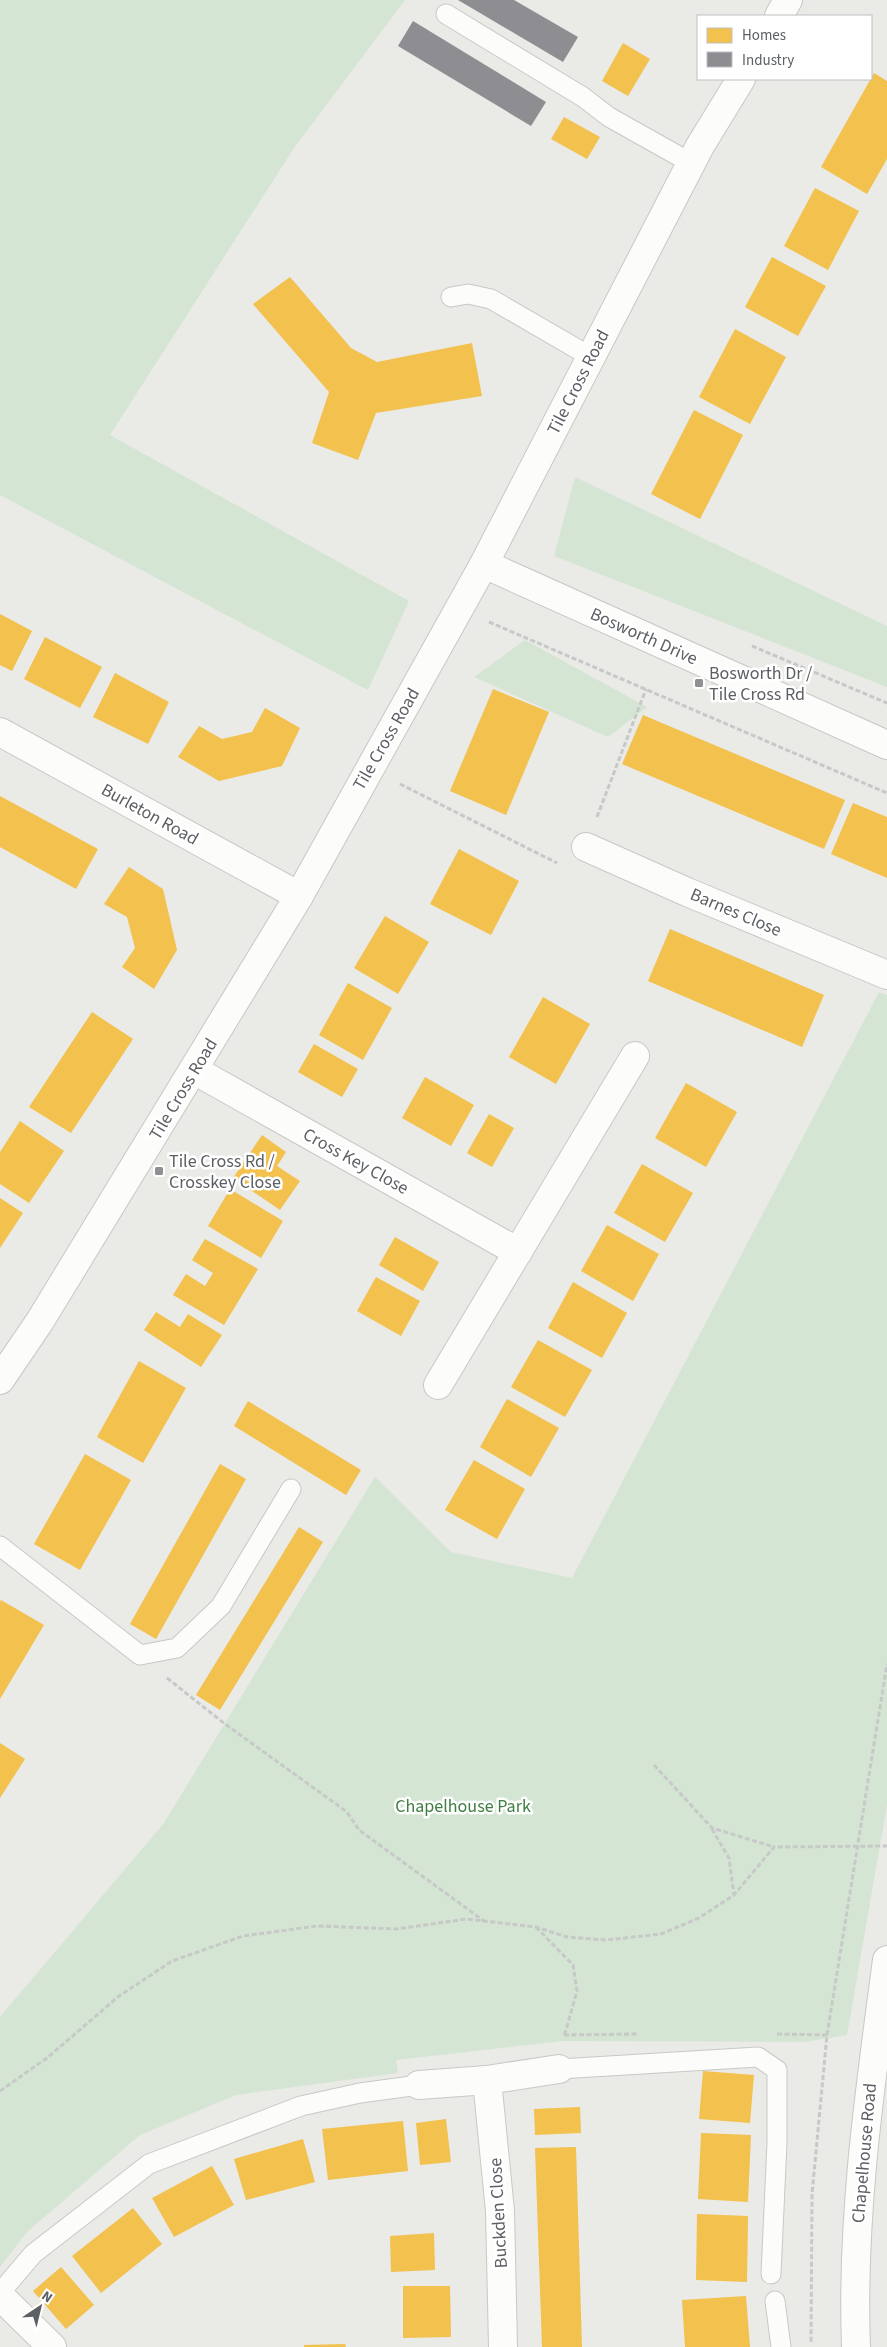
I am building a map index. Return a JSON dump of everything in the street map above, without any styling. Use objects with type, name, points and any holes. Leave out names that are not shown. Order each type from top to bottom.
[{"type":"street","points":[[780,15],[788,0]]},
{"type":"street","name":"Tile Cross Road","points":[[0,1380],[40,1321],[299,896],[484,564],[691,163],[740,80]]},
{"type":"street","name":"Bosworth Drive","points":[[484,564],[887,745]]},
{"type":"street","name":"Burleton Road","points":[[0,732],[299,896]]},
{"type":"street","name":"Barnes Close","points":[[586,847],[687,892],[887,975]]},
{"type":"street","points":[[438,1385],[636,1056]]},
{"type":"street","name":"Cross Key Close","points":[[194,1070],[518,1252]]},
{"type":"street","name":"Chapelhouse Road","points":[[856,2347],[854,2303],[857,2203],[870,2083],[887,1960]]},
{"type":"street","points":[[419,2085],[488,2080],[560,2069]]},
{"type":"street","name":"Buckden Close","points":[[488,2080],[500,2211],[503,2347]]},
{"type":"street","points":[[0,2295],[52,2347]]},
{"type":"lane","points":[[446,14],[583,97],[609,117],[691,163]]},
{"type":"lane","points":[[450,297],[468,294],[491,299],[591,357]]},
{"type":"lane","points":[[0,1546],[140,1655],[177,1648],[221,1606],[291,1489]]},
{"type":"lane","points":[[560,2069],[758,2057],[777,2070],[777,2143],[771,2274]]},
{"type":"lane","points":[[0,2295],[33,2254],[149,2164],[302,2106],[360,2092],[419,2085]]},
{"type":"lane","points":[[775,2301],[781,2347]]},
{"type":"path","points":[[459,610],[887,793]]},
{"type":"path","points":[[370,769],[572,871],[586,847],[646,689]]},
{"type":"path","points":[[140,1655],[225,1724],[347,1812],[359,1830],[485,1921]]},
{"type":"path","points":[[827,2035],[887,1664]]},
{"type":"path","points":[[654,1764],[712,1828],[729,1858],[734,1895]]},
{"type":"path","points":[[712,1828],[774,1847],[887,1846]]},
{"type":"path","points":[[0,2091],[47,2058],[119,1996],[172,1960],[243,1936],[317,1926],[397,1929],[466,1919],[536,1927],[567,1937],[606,1940],[661,1934],[699,1918],[734,1895],[774,1847]]},
{"type":"path","points":[[536,1927],[573,1965],[576,1991],[564,2035]]},
{"type":"green space","points":[[0,0],[405,0],[294,148],[110,435],[409,601],[368,690],[0,495]]},
{"type":"green space","points":[[575,477],[887,626],[887,687],[554,556]]},
{"type":"green space","points":[[525,640],[647,707],[608,737],[474,677]]},
{"type":"green space","name":"Chapelhouse Park","points":[[879,992],[887,995],[887,1805],[847,2035],[804,2042],[563,2041],[396,2060],[398,2073],[236,2095],[140,2135],[27,2232],[0,2267],[0,2017],[164,1823],[375,1477],[451,1552],[572,1578]]},
{"type":"building: Homes","points":[[623,43],[650,59],[628,96],[602,81]]},
{"type":"building: Homes","points":[[874,73],[887,81],[887,159],[867,194],[821,167],[870,80],[872,80]]},
{"type":"building: Homes","points":[[564,117],[600,137],[587,159],[551,139]]},
{"type":"building: Homes","points":[[815,188],[859,211],[828,270],[784,246]]},
{"type":"building: Homes","points":[[772,257],[826,286],[798,336],[745,307]]},
{"type":"building: Homes","points":[[290,277],[351,348],[377,362],[472,343],[482,396],[376,413],[358,460],[312,443],[329,392],[253,304]]},
{"type":"building: Homes","points":[[735,329],[786,357],[750,424],[699,397]]},
{"type":"building: Homes","points":[[694,410],[743,435],[700,519],[651,494]]},
{"type":"building: Homes","points":[[0,614],[32,631],[12,671],[0,665]]},
{"type":"building: Homes","points":[[45,637],[102,667],[80,708],[24,679]]},
{"type":"building: Homes","points":[[115,673],[169,702],[148,744],[93,717]]},
{"type":"building: Homes","points":[[493,689],[549,712],[506,815],[450,791]]},
{"type":"building: Homes","points":[[265,708],[300,728],[282,766],[219,781],[178,757],[199,726],[222,739],[252,732]]},
{"type":"building: Homes","points":[[643,715],[845,800],[824,849],[622,764]]},
{"type":"building: Homes","points":[[0,796],[98,849],[76,889],[0,847]]},
{"type":"building: Homes","points":[[853,803],[887,817],[887,878],[831,854]]},
{"type":"building: Homes","points":[[459,849],[519,881],[491,935],[430,904]]},
{"type":"building: Homes","points":[[129,867],[163,889],[177,950],[154,989],[122,967],[135,948],[127,917],[104,904]]},
{"type":"building: Homes","points":[[385,916],[429,942],[398,994],[354,968]]},
{"type":"building: Homes","points":[[670,929],[824,995],[802,1047],[648,981]]},
{"type":"building: Homes","points":[[348,983],[392,1008],[363,1060],[319,1035]]},
{"type":"building: Homes","points":[[543,997],[590,1024],[556,1084],[509,1057]]},
{"type":"building: Homes","points":[[92,1012],[133,1039],[71,1133],[29,1107]]},
{"type":"building: Homes","points":[[314,1044],[358,1069],[342,1097],[298,1072]]},
{"type":"building: Homes","points":[[425,1077],[474,1105],[451,1146],[402,1118]]},
{"type":"building: Homes","points":[[686,1083],[737,1112],[706,1167],[655,1138]]},
{"type":"building: Homes","points":[[489,1114],[514,1128],[492,1167],[467,1153]]},
{"type":"building: Homes","points":[[20,1121],[64,1151],[29,1203],[0,1184],[0,1152]]},
{"type":"building: Homes","points":[[262,1135],[286,1152],[277,1166],[300,1181],[280,1210],[233,1178]]},
{"type":"building: Homes","points":[[642,1164],[693,1193],[665,1242],[614,1213]]},
{"type":"building: Homes","points":[[230,1189],[283,1221],[261,1258],[208,1226]]},
{"type":"building: Homes","points":[[0,1198],[23,1213],[0,1248]]},
{"type":"building: Homes","points":[[607,1225],[659,1254],[633,1301],[581,1271]]},
{"type":"building: Homes","points":[[395,1237],[439,1262],[423,1291],[379,1265]]},
{"type":"building: Homes","points":[[205,1239],[258,1269],[224,1325],[173,1295],[186,1274],[205,1286],[213,1273],[192,1260]]},
{"type":"building: Homes","points":[[376,1277],[420,1301],[401,1336],[357,1311]]},
{"type":"building: Homes","points":[[573,1282],[627,1313],[602,1358],[548,1328]]},
{"type":"building: Homes","points":[[156,1312],[180,1327],[188,1314],[222,1335],[201,1367],[144,1330]]},
{"type":"building: Homes","points":[[538,1340],[592,1370],[565,1417],[511,1387]]},
{"type":"building: Homes","points":[[139,1361],[186,1388],[143,1463],[97,1437]]},
{"type":"building: Homes","points":[[507,1399],[559,1428],[531,1477],[480,1447]]},
{"type":"building: Homes","points":[[248,1401],[361,1470],[346,1495],[234,1426]]},
{"type":"building: Homes","points":[[85,1454],[131,1480],[80,1570],[34,1544]]},
{"type":"building: Homes","points":[[474,1460],[525,1489],[497,1539],[445,1510]]},
{"type":"building: Homes","points":[[220,1464],[246,1479],[156,1639],[130,1624]]},
{"type":"building: Homes","points":[[299,1527],[323,1542],[220,1710],[196,1695]]},
{"type":"building: Homes","points":[[1,1600],[44,1625],[0,1699],[0,1602]]},
{"type":"building: Homes","points":[[0,1743],[25,1759],[0,1798]]},
{"type":"building: Homes","points":[[703,2071],[754,2075],[750,2123],[699,2119]]},
{"type":"building: Homes","points":[[580,2107],[581,2133],[535,2135],[534,2109]]},
{"type":"building: Homes","points":[[446,2119],[451,2162],[420,2165],[416,2123]]},
{"type":"building: Homes","points":[[403,2121],[408,2171],[328,2180],[322,2129]]},
{"type":"building: Homes","points":[[701,2133],[751,2135],[748,2202],[698,2199]]},
{"type":"building: Homes","points":[[303,2139],[315,2182],[246,2200],[234,2159]]},
{"type":"building: Homes","points":[[576,2147],[582,2347],[542,2347],[535,2148]]},
{"type":"building: Homes","points":[[212,2166],[234,2205],[174,2237],[152,2198]]},
{"type":"building: Homes","points":[[133,2208],[162,2244],[101,2293],[72,2256]]},
{"type":"building: Homes","points":[[697,2214],[748,2216],[747,2282],[696,2280]]},
{"type":"building: Homes","points":[[434,2233],[435,2270],[391,2272],[390,2236]]},
{"type":"building: Homes","points":[[61,2267],[94,2305],[66,2329],[33,2291]]},
{"type":"building: Homes","points":[[403,2286],[450,2286],[451,2337],[403,2338]]},
{"type":"building: Homes","points":[[746,2296],[750,2347],[685,2347],[682,2300]]},
{"type":"building: Homes","points":[[345,2344],[346,2347],[304,2347],[304,2345]]},
{"type":"building: Industry","points":[[458,0],[514,0],[578,37],[563,62]]},
{"type":"building: Industry","points":[[413,21],[546,102],[531,126],[398,46]]},
{"type":"place","name":"Bosworth Dr / Tile Cross Rd","points":[[699,683]]},
{"type":"place","name":"Tile Cross Rd / Crosskey Close","points":[[159,1171]]}]
